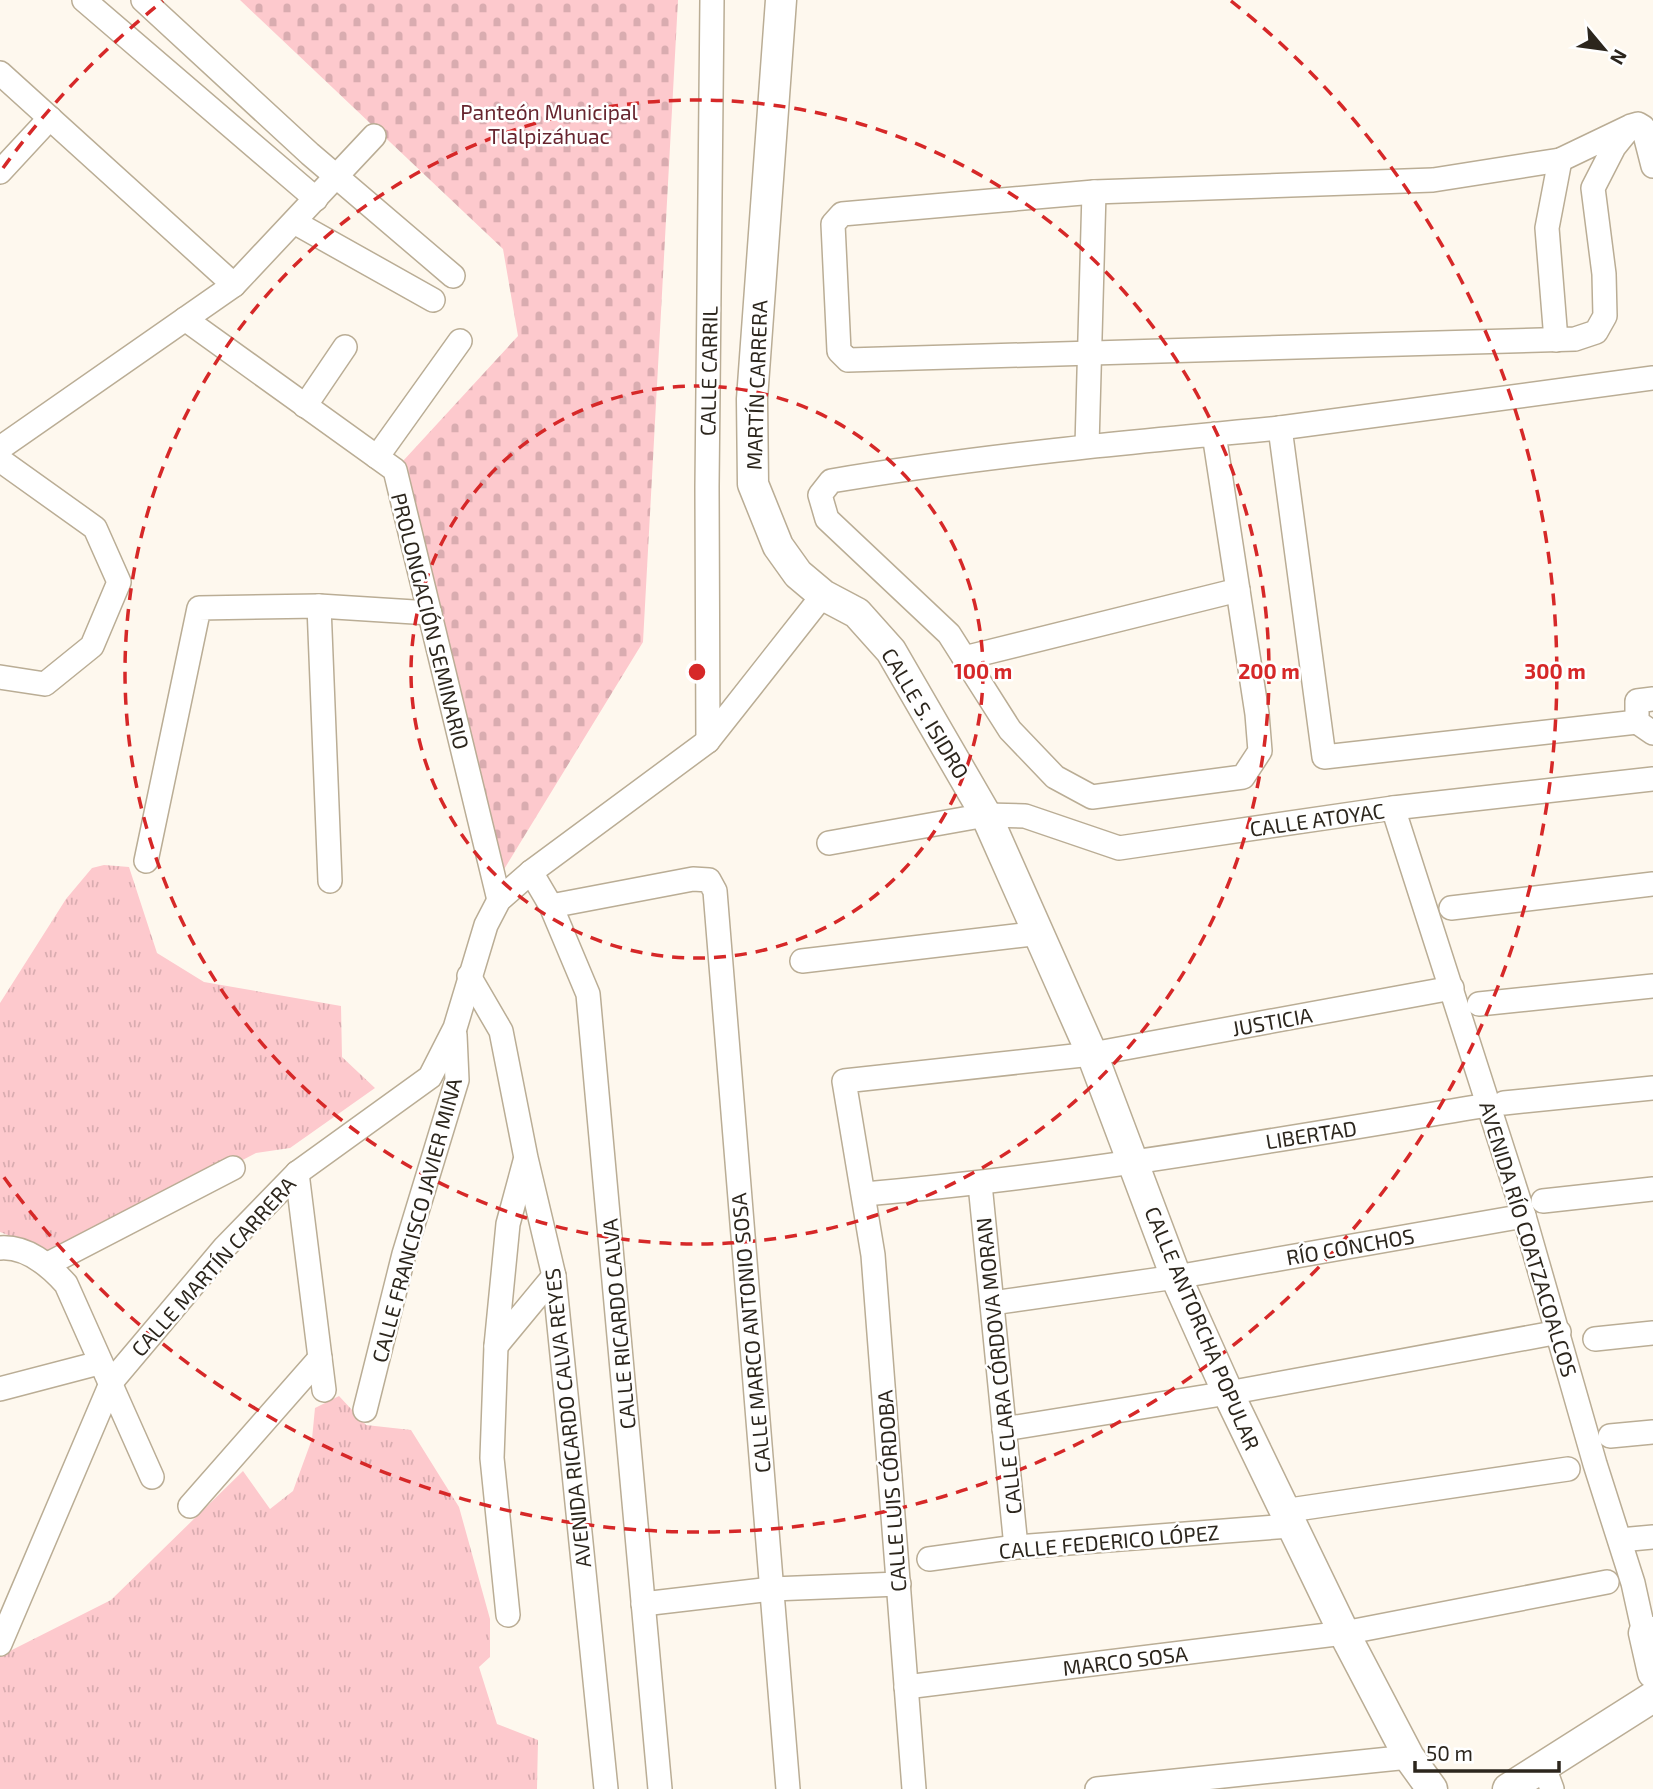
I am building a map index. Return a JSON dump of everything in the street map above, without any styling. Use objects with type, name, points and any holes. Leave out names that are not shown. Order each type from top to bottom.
[{"type":"main road","name":"MARTÍN CARRERA","points":[[781,0],[752,398],[753,484],[778,546],[798,574],[823,595]]},
{"type":"main road","name":"CALLE S. ISIDRO","points":[[823,595],[857,613],[891,651],[986,815]]},
{"type":"main road","name":"CALLE ANTORCHA POPULAR","points":[[986,815],[1041,933],[1092,1054],[1176,1277],[1228,1393],[1344,1633],[1409,1757],[1432,1789]]},
{"type":"main road","name":"AVENIDA RÍO COATZACOALCOS","points":[[1649,1633],[1653,1673]]},
{"type":"main road","points":[[1508,1789],[1548,1777],[1653,1697]]},
{"type":"street","points":[[143,0],[283,129],[453,276]]},
{"type":"street","name":"CALLE CARRIL","points":[[708,741],[707,473],[712,0]]},
{"type":"street","points":[[87,1],[136,48],[316,199]]},
{"type":"street","points":[[136,48],[164,19]]},
{"type":"street","points":[[185,88],[209,61]]},
{"type":"street","points":[[0,73],[234,285]]},
{"type":"street","points":[[0,173],[50,118]]},
{"type":"street","points":[[1631,126],[1614,147],[1593,188],[1605,274],[1605,316],[1596,332],[1575,339],[848,360],[839,351],[833,224],[842,214],[1094,192],[1433,180],[1560,160],[1631,126],[1638,124],[1643,127],[1653,166]]},
{"type":"street","points":[[261,155],[283,129]]},
{"type":"street","points":[[0,448],[234,285],[374,136]]},
{"type":"street","points":[[1556,340],[1546,228],[1560,160]]},
{"type":"street","points":[[1087,446],[1094,192]]},
{"type":"street","points":[[294,222],[433,300]]},
{"type":"street","name":"PROLONGACIÓN SEMINARIO","points":[[185,319],[394,470],[499,900]]},
{"type":"street","points":[[377,457],[460,341]]},
{"type":"street","points":[[305,406],[345,346]]},
{"type":"street","points":[[1214,434],[1260,751],[1243,776],[1091,797],[1055,777],[1010,730],[949,635],[827,519],[820,495],[831,481],[926,465],[1087,446],[1214,434],[1280,428],[1653,378]]},
{"type":"street","points":[[1280,428],[1324,757],[1645,727],[1637,701],[1653,699]]},
{"type":"street","points":[[0,460],[95,528],[119,582],[92,646],[45,684],[0,677]]},
{"type":"street","points":[[964,659],[1238,590]]},
{"type":"street","points":[[531,872],[708,741],[823,595]]},
{"type":"street","points":[[146,861],[199,608],[319,606],[430,613]]},
{"type":"street","points":[[319,606],[330,881]]},
{"type":"street","name":"CALLE ATOYAC","points":[[829,843],[986,815],[1025,816],[1119,848],[1393,808],[1653,779]]},
{"type":"street","name":"AVENIDA RÍO COATZACOALCOS","points":[[1393,808],[1452,988],[1496,1104],[1524,1216],[1559,1332],[1594,1464],[1649,1633]]},
{"type":"street","name":"CALLE MARTÍN CARRERA","points":[[0,1644],[105,1372],[297,1172],[430,1077],[455,1028],[486,925],[499,900],[531,872]]},
{"type":"street","name":"CALLE RICARDO CALVA","points":[[531,872],[551,906],[588,994],[660,1789]]},
{"type":"street","name":"CALLE MARCO ANTONIO SOSA","points":[[551,906],[694,880],[709,880],[715,891],[788,1789]]},
{"type":"street","points":[[1451,908],[1653,884]]},
{"type":"street","points":[[802,961],[1041,933]]},
{"type":"street","name":"AVENIDA RICARDO CALVA REYES","points":[[469,976],[501,1031],[526,1158],[554,1276],[606,1789]]},
{"type":"street","points":[[1479,1004],[1653,986]]},
{"type":"street","name":"JUSTICIA","points":[[844,1081],[1092,1054],[1452,988]]},
{"type":"street","name":"CALLE FRANCISCO JAVIER MINA","points":[[365,1410],[404,1254],[457,1080],[455,1028]]},
{"type":"street","name":"CALLE LUIS CÓRDOBA","points":[[844,1081],[865,1194],[873,1255],[914,1789]]},
{"type":"street","name":"LIBERTAD","points":[[865,1194],[981,1184],[1134,1163],[1496,1104],[1653,1088]]},
{"type":"street","points":[[508,1615],[492,1458],[496,1346],[508,1224],[526,1158]]},
{"type":"street","points":[[48,1264],[233,1168]]},
{"type":"street","points":[[297,1172],[324,1390]]},
{"type":"street","name":"CALLE CLARA CÓRDOVA MORAN","points":[[981,1184],[1016,1547]]},
{"type":"street","points":[[1543,1201],[1653,1189]]},
{"type":"street","name":"RÍO CONCHOS","points":[[992,1303],[1176,1277],[1524,1216]]},
{"type":"street","points":[[0,1248],[11,1248],[48,1264],[66,1284],[152,1477]]},
{"type":"street","points":[[496,1346],[554,1276]]},
{"type":"street","points":[[1004,1429],[1228,1393],[1559,1332]]},
{"type":"street","points":[[1594,1339],[1653,1333]]},
{"type":"street","points":[[190,1506],[320,1358]]},
{"type":"street","points":[[0,1389],[105,1372]]},
{"type":"street","points":[[1609,1436],[1653,1432]]},
{"type":"street","name":"CALLE FEDERICO LÓPEZ","points":[[929,1559],[1287,1518],[1568,1469]]},
{"type":"street","points":[[1620,1541],[1653,1537]]},
{"type":"street","name":"MARCO SOSA","points":[[906,1687],[1344,1633],[1606,1582]]},
{"type":"street","points":[[643,1604],[772,1590],[899,1584]]},
{"type":"street","points":[[1097,1789],[1409,1757]]},
{"type":"green space","name":"Panteón Municipal Tlalpizáhuac","points":[[240,0],[678,0],[643,642],[503,871],[403,461],[518,336],[503,249]]},
{"type":"green space","points":[[104,865],[129,867],[157,953],[204,982],[341,1006],[342,1057],[375,1088],[290,1148],[256,1153],[60,1255],[0,1232],[0,1003],[66,899],[92,868]]},
{"type":"green space","points":[[339,1396],[366,1425],[411,1430],[459,1507],[490,1619],[490,1657],[479,1667],[497,1724],[538,1740],[537,1789],[0,1789],[0,1656],[111,1600],[243,1471],[270,1509],[293,1491],[312,1439],[315,1408]]}]
